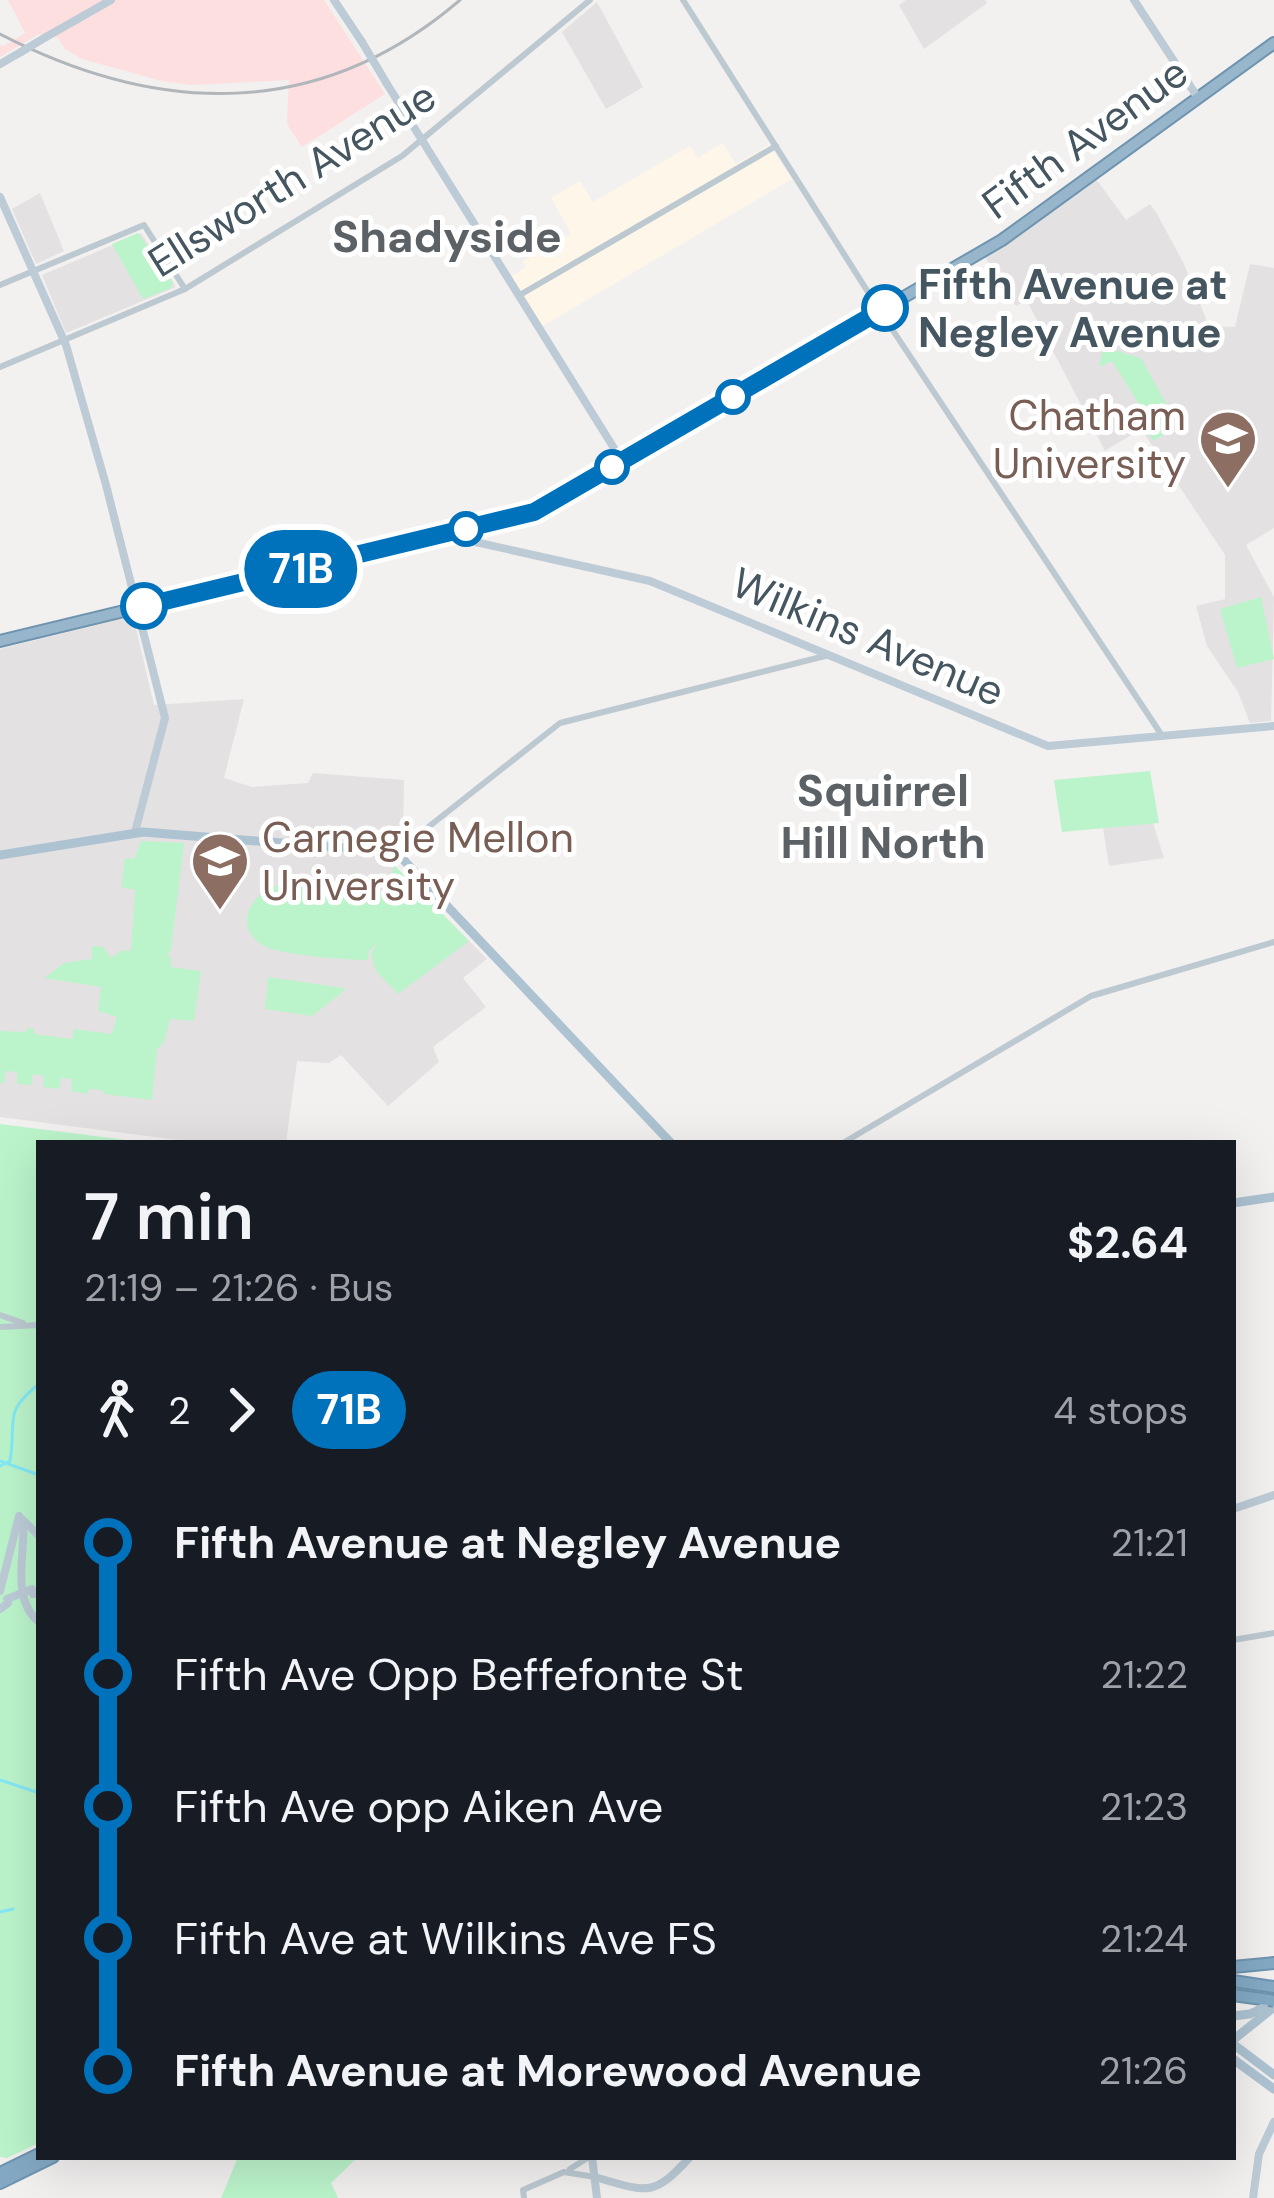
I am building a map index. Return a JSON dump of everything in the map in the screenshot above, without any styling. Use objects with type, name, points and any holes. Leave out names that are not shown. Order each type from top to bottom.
[{"type":"highway","name":"Fifth Avenue","points":[[0,640],[534,512],[1003,240],[1274,44]]},
{"type":"highway","points":[[1236,1967],[1274,1963]]},
{"type":"highway","points":[[1236,1981],[1274,1987]]},
{"type":"highway","points":[[1236,1996],[1273,2002]]},
{"type":"highway","points":[[0,2173],[37,2160]]},
{"type":"highway","points":[[0,2183],[41,2160]]},
{"type":"main road","points":[[2,63],[111,0]]},
{"type":"main road","points":[[334,0],[622,461]]},
{"type":"main road","points":[[1134,0],[1198,98]]},
{"type":"main road","points":[[0,197],[64,340],[164,718],[135,832]]},
{"type":"main road","name":"Wilkins Avenue","points":[[442,535],[650,581],[1048,746],[1274,726]]},
{"type":"main road","points":[[0,855],[135,832],[396,852],[668,1140]]},
{"type":"main road","points":[[1236,1203],[1274,1198]]},
{"type":"main road","points":[[1236,1508],[1274,1495]]},
{"type":"main road","points":[[3,1601],[23,1521],[36,1533]]},
{"type":"main road","points":[[20,1536],[36,1535]]},
{"type":"main road","points":[[20,1536],[22,1593],[36,1621]]},
{"type":"main road","points":[[3,1601],[36,1591]]},
{"type":"main road","points":[[1236,2016],[1254,2013],[1273,2002]]},
{"type":"main road","points":[[1236,2039],[1273,2002]]},
{"type":"main road","points":[[1236,2044],[1274,2074]]},
{"type":"main road","points":[[1236,2065],[1274,2091]]},
{"type":"main road","points":[[1253,2198],[1259,2154],[1274,2122]]},
{"type":"main road","points":[[592,2160],[597,2198]]},
{"type":"main road","points":[[596,2177],[656,2190],[687,2160]]},
{"type":"street","name":"Ellsworth Avenue","points":[[0,368],[184,289],[423,141],[590,0]]},
{"type":"street","points":[[683,0],[880,311],[1163,737]]},
{"type":"street","points":[[518,296],[776,146]]},
{"type":"street","points":[[0,285],[144,224],[184,289]]},
{"type":"street","points":[[396,852],[560,722],[832,654]]},
{"type":"street","points":[[848,1140],[1091,996],[1274,941]]},
{"type":"street","points":[[0,1315],[36,1325]]},
{"type":"street","points":[[0,1327],[36,1325]]},
{"type":"street","points":[[1236,1639],[1274,1633]]},
{"type":"street","points":[[524,2194],[586,2160]]},
{"type":"street","points":[[568,2171],[596,2177]]},
{"type":"shaded area","points":[[8,0],[324,0],[385,94],[302,147],[287,124],[289,80],[190,85],[162,81],[82,59],[65,49],[58,38],[39,34],[0,57],[0,45],[25,33]]},
{"type":"shaded area","points":[[906,0],[987,3],[924,49],[899,5]]},
{"type":"shaded area","points":[[597,2],[643,87],[606,109],[562,32]]},
{"type":"shaded area","points":[[723,143],[736,164],[769,145],[792,179],[541,327],[510,277],[526,267],[523,261],[571,234],[551,198],[580,181],[593,202],[690,146],[698,158]]},
{"type":"shaded area","name":"Chatham University","points":[[1096,179],[1126,220],[1150,204],[1184,264],[1209,326],[1235,327],[1250,264],[1274,268],[1274,528],[1246,545],[1274,597],[1271,721],[1250,723],[1238,692],[1207,646],[1196,606],[1225,599],[1225,555],[1141,429],[1105,451],[1027,301],[1016,306],[985,257]]},
{"type":"shaded area","points":[[40,193],[64,251],[36,264],[12,209]]},
{"type":"shaded area","points":[[141,233],[176,287],[66,333],[42,275]]},
{"type":"shaded area","name":"Carnegie Mellon University","points":[[133,616],[154,705],[244,699],[224,778],[252,787],[308,783],[313,773],[404,780],[403,839],[394,865],[487,959],[463,978],[486,1007],[433,1047],[439,1062],[388,1106],[341,1055],[329,1063],[297,1061],[286,1140],[178,1140],[0,1117],[0,649]]},
{"type":"shaded area","points":[[1153,823],[1164,858],[1109,866],[1103,828]]},
{"type":"green space","points":[[138,233],[173,282],[171,288],[143,299],[112,244]]},
{"type":"green space","points":[[1103,347],[1141,358],[1174,418],[1167,422],[1172,430],[1153,441],[1142,424],[1129,432],[1125,419],[1142,409],[1112,361],[1099,367]]},
{"type":"green space","points":[[1261,597],[1274,659],[1237,668],[1220,609]]},
{"type":"green space","points":[[1150,771],[1159,823],[1062,832],[1054,780]]},
{"type":"green space","points":[[141,841],[184,843],[167,956],[171,967],[201,971],[194,1021],[170,1019],[164,1042],[157,1049],[152,1100],[102,1090],[71,1091],[72,1079],[61,1078],[59,1089],[43,1087],[44,1076],[33,1074],[31,1085],[17,1084],[17,1072],[6,1071],[0,1083],[0,1031],[26,1032],[27,1028],[34,1029],[34,1034],[72,1039],[74,1029],[112,1034],[117,1017],[98,1011],[101,987],[44,978],[64,963],[92,959],[92,946],[103,947],[111,958],[131,951],[135,890],[121,887],[125,858],[134,859]]},
{"type":"green space","points":[[394,865],[469,941],[398,994],[376,971],[371,954],[378,942],[369,951],[368,960],[313,956],[262,945],[248,927],[247,917],[256,899],[284,884],[285,877],[387,897]]},
{"type":"green space","points":[[268,977],[344,991],[312,1016],[265,1009]]},
{"type":"green space","points":[[0,1124],[126,1140],[36,1140],[36,2144],[0,2157]]},
{"type":"green space","points":[[237,2160],[355,2160],[331,2183],[338,2198],[221,2198]]},
{"type":"waterway","points":[[0,1466],[10,1461],[15,1410],[36,1386]]},
{"type":"waterway","points":[[0,1461],[36,1474]]},
{"type":"waterway","points":[[0,1780],[36,1792]]},
{"type":"waterway","points":[[0,1912],[13,1909]]},
{"type":"railway","points":[[0,34],[119,80],[178,91],[237,93],[294,86],[351,68],[406,40],[460,0]]},
{"type":"bus line","name":"71B","points":[[144,606],[534,512],[885,308]]},
{"type":"place","name":"Fifth Avenue at Negley Avenue","points":[[885,308]]},
{"type":"place","name":"Chatham University","points":[[1228,490]]},
{"type":"place","name":"Carnegie Mellon University","points":[[220,912]]},
{"type":"district","name":"Shadyside","points":[[447,236]]},
{"type":"district","name":"Squirrel Hill North","points":[[883,816]]}]
